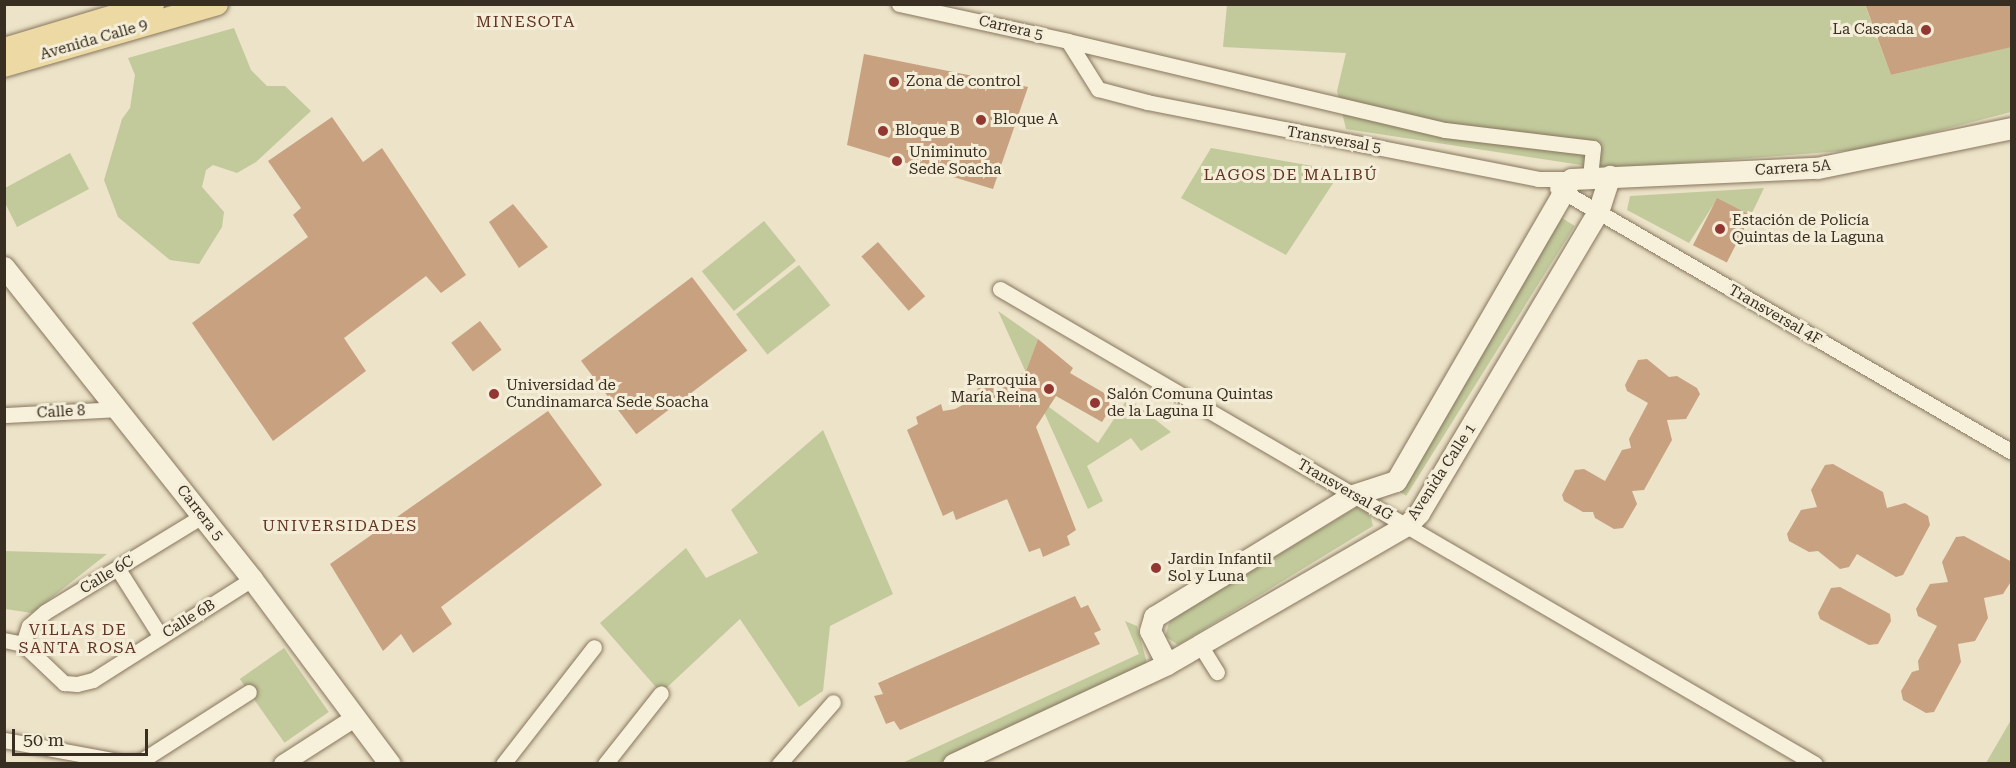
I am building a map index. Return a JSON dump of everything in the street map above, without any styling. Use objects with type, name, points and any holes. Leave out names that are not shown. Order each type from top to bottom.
[{"type":"main road","name":"Avenida Calle 9","points":[[4,49],[153,4]]},
{"type":"main road","name":"Avenida Calle 9","points":[[4,66],[217,4]]},
{"type":"main road","name":"Carrera 5A","points":[[1584,181],[1817,168],[2012,128]]},
{"type":"main road","name":"Avenida Calle 1","points":[[953,764],[1167,664],[1407,525],[1419,513],[1598,212],[1584,181]]},
{"type":"main road","points":[[1167,664],[1150,631],[1154,617],[1353,495],[1396,480],[1584,181]]},
{"type":"main road","name":"Carrera 5","points":[[4,267],[252,579],[390,764]]},
{"type":"street","name":"Carrera 5","points":[[899,4],[1068,41],[1445,130],[1593,148],[1584,181]]},
{"type":"street","name":"Transversal 5","points":[[1068,41],[1098,88],[1250,124],[1538,179],[1584,181]]},
{"type":"street","name":"Transversal 4F","points":[[1584,181],[1598,212],[2012,452]]},
{"type":"street","name":"Transversal 4G","points":[[1000,289],[1815,764]]},
{"type":"street","name":"Calle 8","points":[[5,414],[117,409]]},
{"type":"street","name":"Calle 6C","points":[[22,644],[29,626],[45,612],[202,516]]},
{"type":"street","points":[[118,569],[161,637]]},
{"type":"street","name":"Calle 6B","points":[[22,644],[64,683],[77,684],[93,680],[252,579]]},
{"type":"street","points":[[4,640],[22,644]]},
{"type":"street","points":[[1200,645],[1217,672]]},
{"type":"street","points":[[503,764],[594,647]]},
{"type":"street","points":[[4,740],[124,762],[141,760],[249,692]]},
{"type":"street","points":[[605,764],[661,693]]},
{"type":"street","points":[[779,764],[833,702]]},
{"type":"street","points":[[284,764],[355,718]]},
{"type":"green space","points":[[1227,5],[1865,5],[1891,75],[2011,47],[2011,112],[1868,149],[1607,169],[1346,129],[1337,91],[1346,53],[1223,47]]},
{"type":"green space","points":[[234,28],[251,70],[267,86],[285,86],[311,111],[256,162],[237,173],[213,165],[206,170],[202,187],[224,212],[222,227],[199,264],[170,260],[118,217],[104,180],[122,119],[130,108],[135,75],[128,58]]},
{"type":"green space","points":[[1211,148],[1341,171],[1286,255],[1181,198]]},
{"type":"green space","points":[[70,153],[89,189],[17,227],[5,203],[5,188]]},
{"type":"green space","points":[[1764,188],[1751,215],[1717,199],[1689,243],[1627,210],[1630,196]]},
{"type":"green space","points":[[1562,218],[1575,226],[1406,496],[1393,488]]},
{"type":"green space","points":[[764,221],[796,261],[734,311],[702,271]]},
{"type":"green space","points":[[799,265],[830,305],[767,354],[736,314]]},
{"type":"green space","points":[[998,311],[1038,339],[1026,371],[1049,407],[1098,443],[1128,398],[1171,432],[1141,451],[1131,438],[1087,466],[1103,501],[1088,509]]},
{"type":"green space","points":[[823,430],[893,594],[830,626],[823,691],[799,707],[740,619],[661,693],[600,623],[686,548],[706,578],[758,553],[731,510]]},
{"type":"green space","points":[[1357,507],[1370,514],[1373,526],[1178,645],[1165,636],[1170,620]]},
{"type":"green space","points":[[4,551],[107,554],[32,613],[5,609]]},
{"type":"green space","points":[[1125,621],[1137,626],[1148,667],[939,763],[900,764],[1139,654]]},
{"type":"green space","points":[[284,648],[329,712],[285,743],[240,679]]},
{"type":"green space","points":[[2011,720],[2011,763],[1986,763]]},
{"type":"building","name":"La Cascada","points":[[1865,4],[2012,4],[2012,47],[1891,75]]},
{"type":"building","points":[[864,54],[1028,87],[993,189],[847,145]]},
{"type":"building","points":[[332,117],[363,162],[382,148],[466,275],[441,293],[426,276],[344,338],[366,371],[273,441],[192,323],[308,237],[293,215],[301,208],[268,161]]},
{"type":"building","name":"Estación de Policía Quintas de la Laguna","points":[[1717,198],[1751,215],[1727,262],[1693,245]]},
{"type":"building","points":[[513,204],[548,247],[519,268],[489,222]]},
{"type":"building","points":[[878,242],[925,296],[909,311],[861,256]]},
{"type":"building","points":[[692,277],[747,350],[636,434],[581,361]]},
{"type":"building","points":[[480,321],[502,350],[473,371],[451,343]]},
{"type":"building","points":[[1038,339],[1073,368],[1070,373],[1116,400],[1102,422],[1056,396],[1036,427],[1076,530],[1067,536],[1070,545],[1043,557],[1040,548],[1029,552],[1007,499],[956,520],[953,511],[943,516],[907,430],[918,424],[916,417],[941,404],[943,411],[955,409],[980,396],[977,389],[1002,376],[1004,384],[1026,371]]},
{"type":"building","points":[[1647,359],[1669,377],[1677,376],[1697,388],[1700,394],[1686,419],[1667,420],[1672,440],[1644,490],[1632,491],[1637,504],[1623,528],[1614,529],[1595,518],[1593,512],[1583,512],[1564,501],[1562,495],[1575,470],[1584,469],[1605,481],[1622,450],[1631,448],[1629,439],[1648,403],[1627,391],[1625,385],[1638,360]]},
{"type":"building","points":[[548,411],[602,485],[441,607],[452,624],[413,653],[401,634],[383,651],[330,564]]},
{"type":"building","points":[[1833,464],[1883,492],[1887,508],[1905,503],[1928,516],[1930,525],[1903,575],[1896,577],[1857,554],[1849,567],[1840,569],[1818,551],[1809,552],[1789,541],[1787,534],[1801,510],[1817,507],[1811,490],[1825,465]]},
{"type":"building","points":[[1964,536],[2012,562],[2012,580],[2003,594],[1984,598],[1988,618],[1975,641],[1958,644],[1961,662],[1934,712],[1926,713],[1903,700],[1901,691],[1912,672],[1919,670],[1918,661],[1937,626],[1918,616],[1916,609],[1930,584],[1948,582],[1942,562],[1956,537]]},
{"type":"building","points":[[1840,587],[1890,614],[1891,621],[1878,644],[1869,645],[1820,619],[1818,613],[1831,588]]},
{"type":"building","points":[[1075,596],[1081,608],[1088,605],[1101,630],[1094,633],[1100,644],[900,730],[894,721],[886,724],[874,696],[883,694],[878,683]]},
{"type":"place","name":"La Cascada","points":[[1926,30]]},
{"type":"place","name":"Zona de control","points":[[894,82]]},
{"type":"place","name":"Bloque A","points":[[981,120]]},
{"type":"place","name":"Bloque B","points":[[883,131]]},
{"type":"place","name":"Uniminuto Sede Soacha","points":[[897,161]]},
{"type":"place","name":"Estación de Policía Quintas de la Laguna","points":[[1720,229]]},
{"type":"place","name":"Parroquia María Reina","points":[[1049,389]]},
{"type":"place","name":"Universidad de Cundinamarca Sede Soacha","points":[[494,394]]},
{"type":"place","name":"Salón Comuna Quintas de la Laguna II","points":[[1095,403]]},
{"type":"place","name":"Jardin Infantil Sol y Luna","points":[[1156,568]]},
{"type":"district","name":"MINESOTA","points":[[526,22]]},
{"type":"district","name":"LAGOS DE MALIBÚ","points":[[1291,175]]},
{"type":"district","name":"UNIVERSIDADES","points":[[340,526]]},
{"type":"district","name":"VILLAS DE SANTA ROSA","points":[[78,639]]}]
